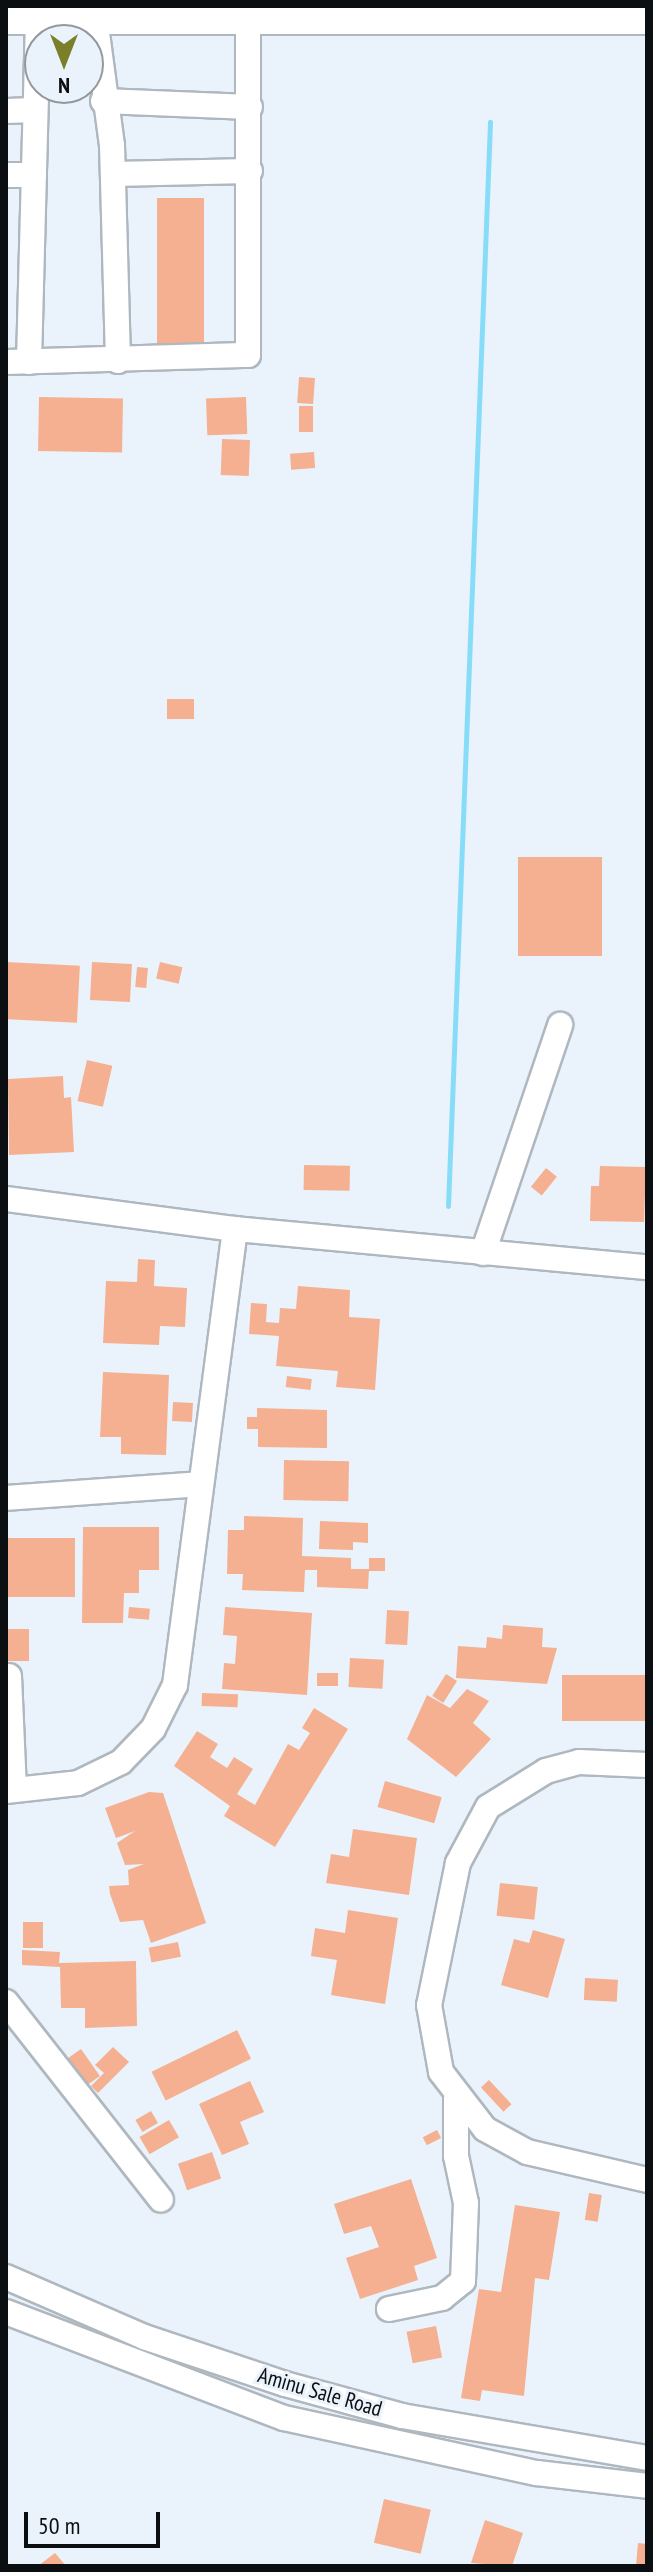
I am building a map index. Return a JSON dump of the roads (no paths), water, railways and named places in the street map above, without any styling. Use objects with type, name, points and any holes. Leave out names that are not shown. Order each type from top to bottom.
[{"type":"highway","points":[[160,17],[204,6]]},
{"type":"highway","points":[[22,17],[647,17]]},
{"type":"street","points":[[22,17],[35,110],[34,175],[17,362],[248,355],[248,17]]},
{"type":"street","points":[[95,18],[96,24]]},
{"type":"street","points":[[104,101],[250,107]]},
{"type":"street","points":[[103,104],[113,174],[118,361]]},
{"type":"street","points":[[6,111],[35,110]]},
{"type":"street","points":[[113,174],[250,171]]},
{"type":"street","points":[[6,175],[34,175]]},
{"type":"street","points":[[483,1253],[560,1025]]},
{"type":"street","points":[[6,1199],[235,1229],[647,1267]]},
{"type":"street","points":[[9,1676],[10,1790],[78,1783],[121,1762],[153,1729],[175,1685],[235,1229]]},
{"type":"street","points":[[6,1498],[200,1484]]},
{"type":"street","points":[[647,1765],[579,1762],[546,1771],[488,1807],[471,1830],[458,1863],[429,2005],[431,2042],[456,2099],[485,2129],[527,2152],[647,2180]]},
{"type":"street","points":[[6,2002],[161,2200]]},
{"type":"street","points":[[389,2309],[442,2298],[463,2281],[466,2203],[456,2156],[456,2099]]},
{"type":"street","name":"Aminu Sale Road","points":[[6,2277],[144,2337],[285,2384],[402,2416],[647,2458]]},
{"type":"street","name":"Aminu Sale Road","points":[[6,2312],[284,2418],[537,2473],[647,2486]]},
{"type":"waterway","points":[[448,1206],[490,122]]}]
